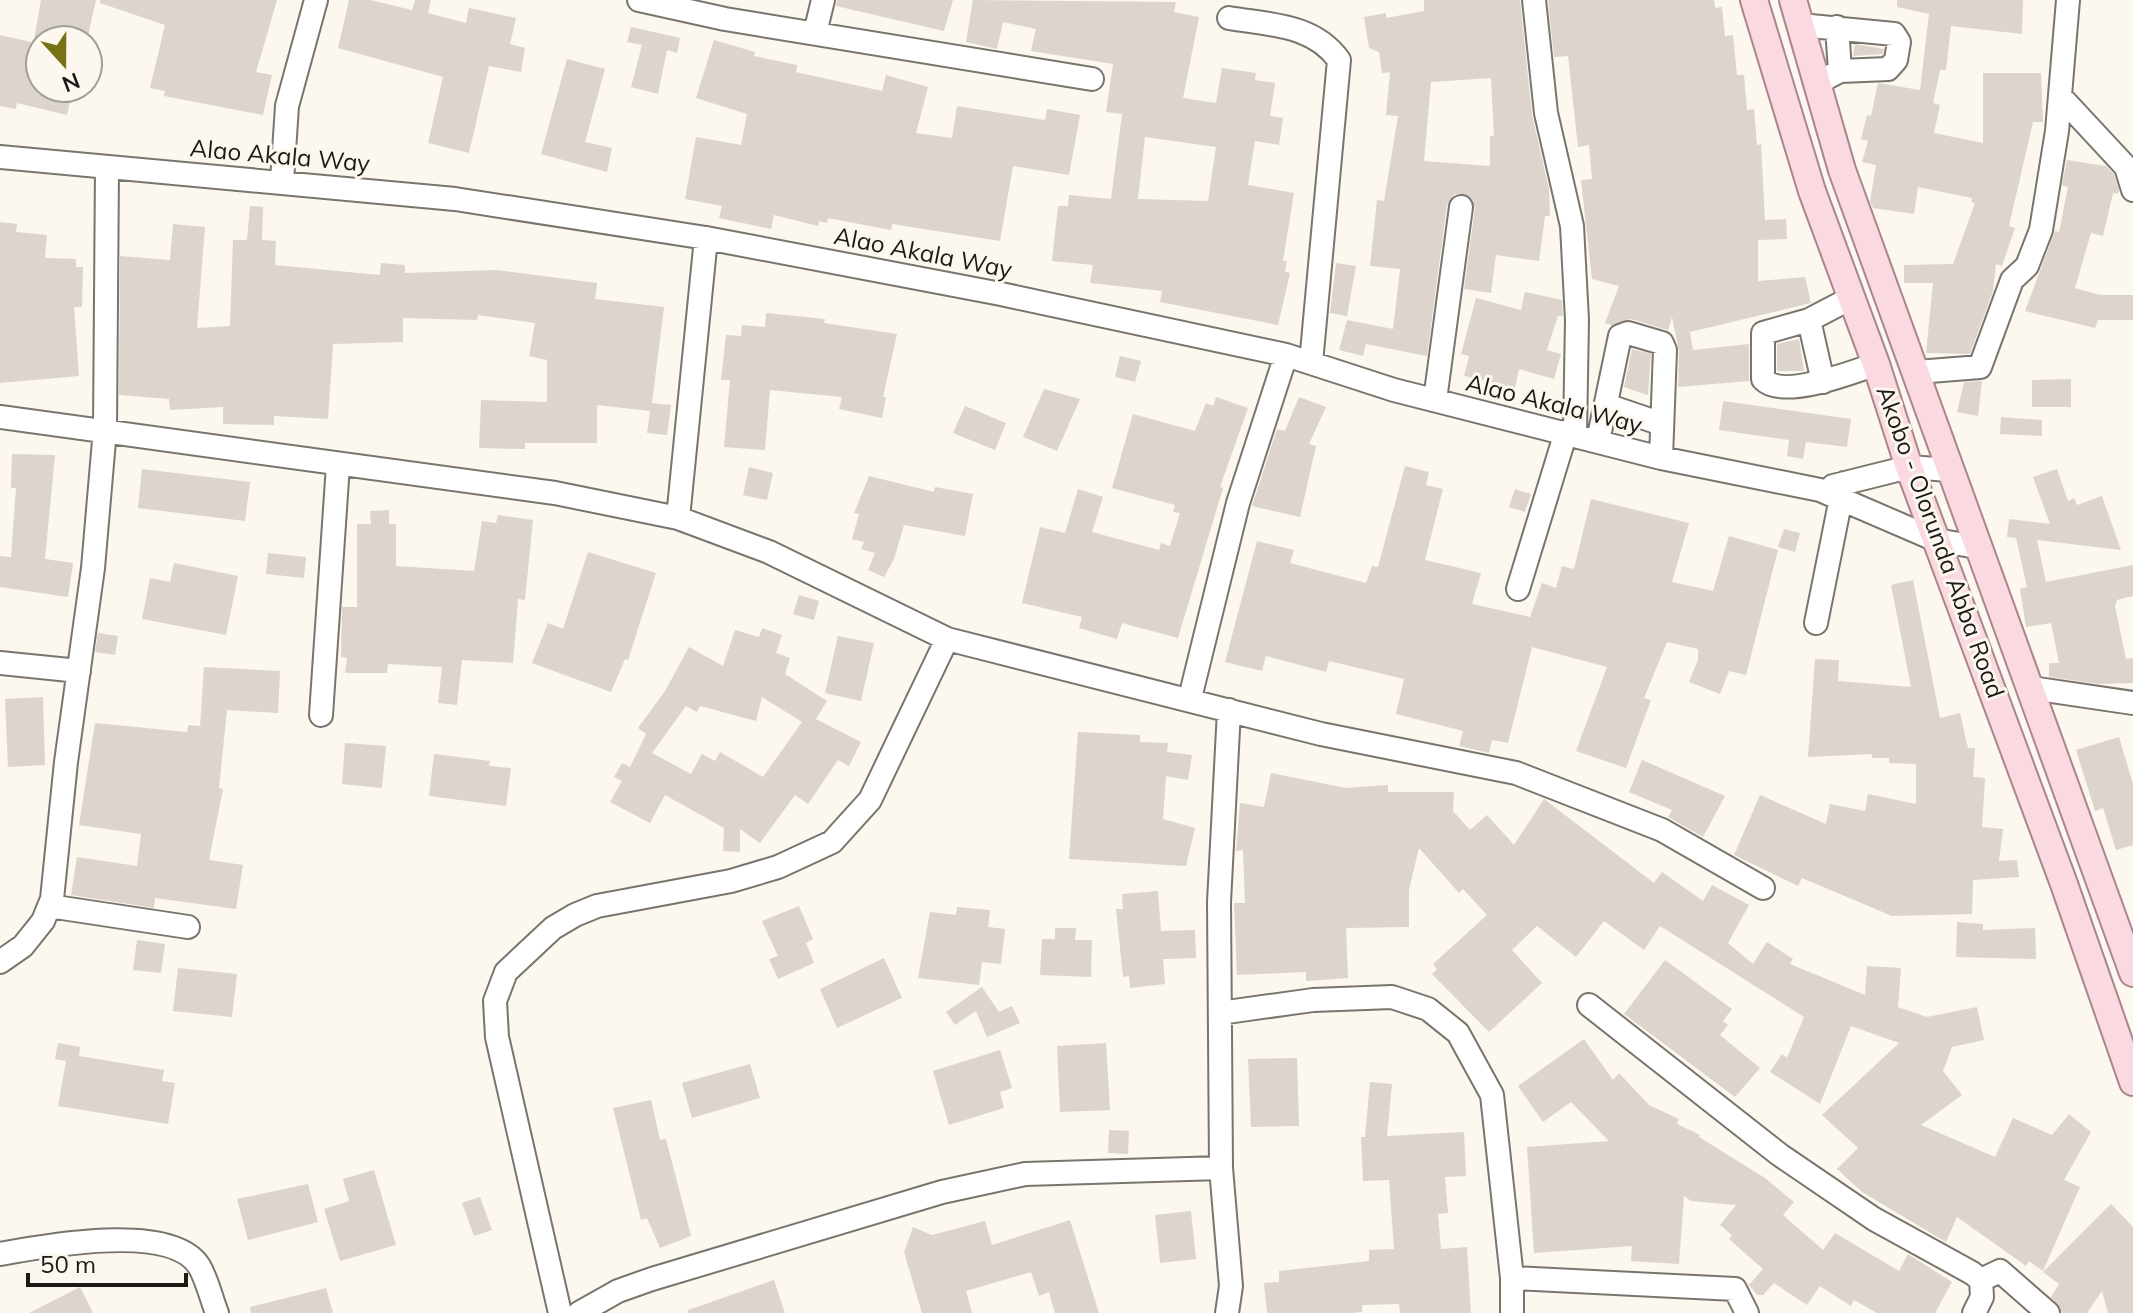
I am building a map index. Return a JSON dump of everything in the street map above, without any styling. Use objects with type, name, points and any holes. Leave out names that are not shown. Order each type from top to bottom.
[{"type":"main road","name":"Akobo - Olorunda Abba Road","points":[[1754,0],[1789,122],[1876,364],[1909,467],[2054,855],[2133,1082]]},
{"type":"main road","name":"Akobo - Olorunda Abba Road","points":[[1797,12],[1828,77],[1842,170],[2133,973]]},
{"type":"street","points":[[282,181],[287,106],[316,0]]},
{"type":"street","points":[[639,0],[1092,79]]},
{"type":"street","points":[[815,33],[823,0]]},
{"type":"street","points":[[1518,589],[1570,433],[1577,320],[1572,226],[1546,113],[1534,0]]},
{"type":"street","points":[[1917,372],[1980,367],[2012,280],[2027,266],[2041,230],[2060,96],[2068,0]]},
{"type":"street","points":[[1797,12],[1837,27],[1894,34],[1899,42],[1896,60],[1888,69],[1828,77],[1837,27]]},
{"type":"street","points":[[1229,18],[1298,29],[1321,41],[1339,60],[1311,363]]},
{"type":"street","points":[[2060,96],[2126,167],[2133,190]]},
{"type":"street","name":"Alao Akala Way","points":[[0,157],[455,199],[706,238],[1001,294],[1286,355],[1435,400],[1661,458],[1820,490],[1843,491],[1909,467],[1949,470]]},
{"type":"street","points":[[0,962],[23,946],[49,906],[93,568],[105,429],[107,168]]},
{"type":"street","points":[[1435,400],[1461,207]]},
{"type":"street","points":[[678,518],[706,238]]},
{"type":"street","points":[[1851,298],[1809,320],[1763,333],[1763,379],[1777,387],[1823,382],[1876,364]]},
{"type":"street","points":[[1809,320],[1823,382]]},
{"type":"street","points":[[1598,441],[1620,336],[1628,333],[1662,343],[1665,350],[1661,458]]},
{"type":"street","points":[[1190,698],[1238,503],[1286,355]]},
{"type":"street","points":[[1606,405],[1662,424]]},
{"type":"street","points":[[0,417],[555,493],[678,518],[769,552],[947,639],[1190,698],[1321,734],[1516,773],[1662,830],[1763,888]]},
{"type":"street","points":[[321,715],[338,465]]},
{"type":"street","points":[[1816,623],[1843,491],[1936,540],[1977,547]]},
{"type":"street","points":[[560,1313],[497,1037],[495,1001],[506,972],[553,928],[597,906],[731,881],[778,867],[832,842],[870,800],[947,639]]},
{"type":"street","points":[[0,663],[79,671]]},
{"type":"street","points":[[2031,688],[2133,703]]},
{"type":"street","points":[[1227,1313],[1231,1286],[1221,1168],[1219,902],[1229,710]]},
{"type":"street","points":[[49,906],[188,927]]},
{"type":"street","points":[[1220,1013],[1313,1000],[1392,997],[1428,1009],[1458,1033],[1492,1095],[1512,1278],[1512,1313]]},
{"type":"street","points":[[1589,1005],[1780,1155],[1874,1219],[1981,1280]]},
{"type":"street","points":[[579,1313],[652,1279],[942,1192],[1025,1174],[1221,1168]]},
{"type":"street","points":[[0,1254],[47,1246],[126,1240],[172,1248],[198,1265],[217,1313]]},
{"type":"street","points":[[1981,1280],[2000,1271],[2048,1313]]},
{"type":"street","points":[[1512,1278],[1735,1289],[1747,1313]]},
{"type":"street","points":[[1974,1313],[1982,1297],[1981,1280]]},
{"type":"building","points":[[41,0],[96,0],[91,24],[37,24]]},
{"type":"building","points":[[100,0],[277,0],[256,72],[272,75],[263,115],[164,96],[165,91],[150,88],[165,25],[100,3]]},
{"type":"building","points":[[349,0],[370,0],[412,10],[415,0],[431,0],[428,13],[466,23],[469,8],[516,18],[510,44],[525,48],[521,72],[489,66],[469,153],[428,143],[443,77],[338,48]]},
{"type":"building","points":[[837,0],[953,0],[944,31],[836,6]]},
{"type":"building","points":[[973,0],[1176,2],[1174,12],[1199,17],[1183,98],[1216,103],[1222,68],[1256,73],[1255,80],[1275,83],[1270,116],[1283,118],[1279,145],[1255,141],[1248,185],[1294,193],[1283,261],[1287,261],[1285,272],[1290,273],[1278,325],[1160,302],[1162,291],[1090,283],[1093,265],[1052,261],[1058,206],[1068,206],[1069,195],[1111,199],[1122,114],[1106,112],[1113,64],[1031,51],[1036,29],[1003,22],[997,49],[966,42]],"holes":[[[1145,137],[1216,147],[1208,201],[1138,199]]]},
{"type":"building","points":[[1424,0],[1520,0],[1532,115],[1549,189],[1550,216],[1545,216],[1539,261],[1496,255],[1491,293],[1464,289],[1475,208],[1469,196],[1455,194],[1447,205],[1427,356],[1366,344],[1363,356],[1339,350],[1347,320],[1393,329],[1400,269],[1370,266],[1377,200],[1384,201],[1398,116],[1386,115],[1390,72],[1382,73],[1379,52],[1369,48],[1364,17],[1386,13],[1386,18],[1424,11]],"holes":[[[1491,78],[1494,136],[1490,136],[1490,166],[1424,161],[1431,82]]]},
{"type":"building","points":[[1548,0],[1714,0],[1715,8],[1722,7],[1725,36],[1733,35],[1737,75],[1744,75],[1747,110],[1754,109],[1757,145],[1761,144],[1765,220],[1786,219],[1787,239],[1758,240],[1758,281],[1805,277],[1811,303],[1690,332],[1693,350],[1749,344],[1749,381],[1678,387],[1679,351],[1672,317],[1668,330],[1631,319],[1612,325],[1605,323],[1619,286],[1592,279],[1581,180],[1592,179],[1589,145],[1578,147],[1568,56],[1554,57]]},
{"type":"building","points":[[1897,0],[2023,0],[2022,34],[1951,26],[1946,70],[1940,70],[1933,103],[1940,105],[1934,133],[1983,143],[1983,73],[2041,73],[2043,122],[2033,122],[2009,226],[2015,228],[2002,266],[1996,264],[1993,291],[1970,354],[1926,353],[1933,283],[1904,283],[1904,265],[1953,264],[1975,203],[1971,202],[1972,198],[1918,187],[1914,214],[1873,208],[1870,201],[1876,165],[1862,162],[1868,141],[1861,139],[1867,115],[1871,116],[1878,83],[1920,90],[1929,14],[1897,7]]},
{"type":"building","points":[[631,27],[680,38],[677,53],[667,50],[658,94],[631,87],[642,45],[627,42]]},
{"type":"building","points":[[0,35],[24,40],[24,104],[69,104],[67,115],[17,103],[16,109],[0,106]]},
{"type":"building","points":[[714,40],[755,52],[754,56],[797,65],[796,72],[882,91],[886,75],[928,87],[916,133],[952,138],[957,106],[1045,120],[1047,109],[1080,115],[1069,175],[1013,166],[1000,241],[892,224],[891,230],[828,218],[827,223],[819,221],[818,226],[774,215],[771,229],[719,218],[722,206],[685,199],[696,137],[741,145],[747,114],[696,98]]},
{"type":"building","points":[[1855,44],[1884,49],[1883,54],[1853,56]]},
{"type":"building","points":[[567,59],[605,69],[585,142],[612,148],[607,172],[541,154]]},
{"type":"building","points":[[2067,160],[2106,166],[2114,174],[2119,190],[2118,194],[2113,193],[2103,236],[2091,233],[2075,288],[2100,295],[2133,295],[2133,320],[2098,320],[2095,328],[2025,311],[2055,231],[2059,232],[2068,187],[2062,185]]},
{"type":"building","points":[[250,206],[263,207],[262,240],[276,241],[275,265],[380,275],[381,263],[405,265],[405,273],[497,270],[597,283],[595,299],[664,307],[652,403],[671,405],[667,435],[647,433],[650,411],[597,405],[597,443],[525,443],[525,449],[479,448],[481,400],[547,402],[547,360],[529,356],[535,323],[478,315],[477,320],[403,318],[403,342],[333,344],[328,419],[274,416],[274,425],[223,424],[223,407],[170,410],[169,399],[119,395],[120,256],[170,260],[173,224],[205,227],[197,328],[230,326],[233,240],[247,240]]},
{"type":"building","points":[[0,222],[17,224],[16,232],[47,235],[45,258],[76,259],[76,267],[83,267],[82,307],[74,307],[79,376],[0,383]]},
{"type":"building","points":[[1336,263],[1356,266],[1347,316],[1330,313]]},
{"type":"building","points":[[1525,292],[1562,300],[1563,316],[1558,316],[1547,350],[1561,354],[1554,379],[1519,369],[1515,388],[1464,376],[1469,356],[1461,354],[1476,298],[1521,310]]},
{"type":"building","points":[[766,313],[825,319],[824,323],[897,334],[883,397],[886,397],[882,418],[839,409],[842,397],[770,390],[765,450],[724,447],[730,380],[721,380],[726,335],[741,336],[742,325],[765,327]]},
{"type":"building","points":[[1799,339],[1804,371],[1777,371],[1777,344]]},
{"type":"building","points":[[1632,349],[1651,354],[1648,395],[1624,387]]},
{"type":"building","points":[[1120,356],[1141,361],[1135,382],[1115,377]]},
{"type":"building","points":[[2071,379],[2071,407],[2032,407],[2032,380]]},
{"type":"building","points":[[1982,381],[1978,416],[1957,412],[1964,382]]},
{"type":"building","points":[[1044,389],[1080,399],[1057,451],[1023,437]]},
{"type":"building","points":[[1216,397],[1248,408],[1220,487],[1223,488],[1178,638],[1122,623],[1117,639],[1079,628],[1082,617],[1022,603],[1040,527],[1065,533],[1078,489],[1103,497],[1092,532],[1159,550],[1161,543],[1170,546],[1180,513],[1173,512],[1175,505],[1112,488],[1133,414],[1195,431],[1206,403],[1213,406]]},
{"type":"building","points":[[1299,397],[1326,407],[1309,444],[1316,446],[1300,517],[1252,506],[1277,429],[1285,431]]},
{"type":"building","points":[[1723,401],[1851,419],[1847,447],[1806,442],[1803,459],[1787,456],[1789,440],[1719,430]]},
{"type":"building","points":[[965,406],[1006,423],[995,450],[953,433]]},
{"type":"building","points":[[2001,417],[2042,420],[2042,436],[2000,434]]},
{"type":"building","points":[[12,454],[55,455],[45,559],[73,563],[68,597],[0,587],[0,556],[11,557],[16,488],[11,488]]},
{"type":"building","points":[[1405,466],[1429,472],[1426,485],[1443,489],[1425,560],[1481,573],[1472,604],[1530,617],[1542,583],[1556,588],[1562,566],[1574,569],[1591,499],[1689,523],[1672,582],[1713,591],[1729,536],[1778,550],[1746,675],[1729,671],[1720,694],[1689,682],[1698,660],[1698,649],[1667,642],[1644,698],[1651,700],[1626,768],[1576,751],[1607,667],[1532,647],[1508,743],[1492,740],[1489,753],[1459,746],[1463,731],[1396,714],[1404,679],[1329,661],[1326,672],[1266,656],[1262,671],[1225,662],[1257,541],[1294,550],[1290,563],[1366,583],[1372,566],[1378,567]]},
{"type":"building","points":[[749,467],[773,473],[767,500],[743,495]]},
{"type":"building","points":[[142,469],[250,482],[245,521],[138,508]]},
{"type":"building","points":[[2057,469],[2068,501],[2074,498],[2077,505],[2102,496],[2121,550],[2037,540],[2046,582],[2133,565],[2133,596],[2117,600],[2115,606],[2126,659],[2133,658],[2133,683],[2099,684],[2049,677],[2049,663],[2059,663],[2051,623],[2026,627],[2020,589],[2027,587],[2016,538],[2007,537],[2009,519],[2050,524],[2033,477]]},
{"type":"building","points":[[869,476],[934,492],[935,487],[973,494],[965,536],[904,525],[894,559],[884,577],[868,570],[875,553],[861,549],[864,542],[852,539],[859,514],[854,513]]},
{"type":"building","points":[[1515,489],[1531,494],[1525,512],[1509,507]]},
{"type":"building","points":[[389,510],[389,524],[396,524],[396,566],[474,571],[482,521],[496,523],[498,515],[533,520],[525,600],[518,599],[513,663],[462,660],[457,705],[438,703],[442,667],[388,664],[387,673],[345,673],[347,658],[341,657],[342,607],[357,607],[357,524],[371,524],[370,511]]},
{"type":"building","points":[[1784,529],[1800,533],[1795,552],[1778,547]]},
{"type":"building","points":[[588,552],[656,573],[628,660],[625,659],[611,692],[532,663],[548,623],[563,629]]},
{"type":"building","points":[[268,553],[306,557],[304,578],[266,574]]},
{"type":"building","points":[[174,563],[238,576],[226,635],[142,619],[150,578],[170,582]]},
{"type":"building","points":[[1913,580],[1940,718],[1960,713],[1968,748],[1975,748],[1973,777],[1985,778],[1982,827],[2003,829],[1999,861],[2017,860],[2019,877],[1973,880],[1972,914],[1892,916],[1802,878],[1798,886],[1734,855],[1760,795],[1826,824],[1830,804],[1865,811],[1868,794],[1916,804],[1916,764],[1889,763],[1889,758],[1872,758],[1872,754],[1808,757],[1815,659],[1839,660],[1838,681],[1911,687],[1891,585]]},
{"type":"building","points":[[799,595],[819,601],[814,620],[793,614]]},
{"type":"building","points":[[762,628],[782,635],[776,653],[790,658],[785,674],[827,701],[816,719],[861,742],[849,766],[838,760],[808,804],[795,795],[760,843],[740,829],[740,852],[723,851],[724,828],[665,795],[650,823],[610,802],[622,781],[614,777],[622,763],[630,767],[646,734],[638,728],[665,691],[689,647],[723,666],[735,630],[759,637]],"holes":[[[762,697],[802,722],[763,777],[720,752],[715,761],[702,754],[691,774],[652,753],[686,706],[697,712],[700,706],[756,721]]]},
{"type":"building","points":[[98,633],[118,636],[115,655],[95,652]]},
{"type":"building","points":[[838,636],[874,643],[861,701],[825,693]]},
{"type":"building","points":[[204,667],[280,671],[278,713],[227,710],[219,788],[223,789],[209,860],[243,865],[236,909],[155,898],[154,908],[71,895],[77,857],[137,866],[141,834],[79,825],[95,723],[187,732],[188,725],[200,726]]},
{"type":"building","points":[[43,697],[45,765],[8,767],[5,699]]},
{"type":"building","points":[[1078,732],[1140,735],[1140,742],[1168,743],[1167,752],[1192,755],[1188,780],[1166,776],[1163,819],[1195,828],[1186,866],[1069,859]]},
{"type":"building","points":[[2119,737],[2133,784],[2133,845],[2116,850],[2103,808],[2095,811],[2076,750]]},
{"type":"building","points":[[345,743],[386,746],[382,788],[342,784]]},
{"type":"building","points":[[434,754],[490,761],[489,766],[511,768],[506,806],[429,796]]},
{"type":"building","points":[[1642,760],[1725,796],[1703,837],[1668,817],[1672,810],[1629,792]]},
{"type":"building","points":[[1271,773],[1346,788],[1388,785],[1388,792],[1454,792],[1453,811],[1470,830],[1487,815],[1514,845],[1544,799],[1654,883],[1662,872],[1703,901],[1712,885],[1749,905],[1728,943],[1753,964],[1767,942],[1793,959],[1790,964],[1865,995],[1867,966],[1901,968],[1898,1007],[1927,1017],[1977,1007],[1984,1040],[1952,1047],[1943,1071],[1962,1095],[1921,1125],[1995,1157],[2013,1118],[2052,1135],[2069,1114],[2091,1132],[2064,1180],[2080,1187],[2043,1271],[2029,1261],[2026,1266],[1957,1217],[1946,1242],[1862,1192],[1837,1169],[1858,1148],[1822,1115],[1899,1043],[1851,1026],[1820,1104],[1770,1072],[1782,1054],[1787,1058],[1804,1017],[1660,926],[1644,950],[1604,921],[1576,957],[1537,926],[1512,950],[1542,983],[1489,1032],[1432,974],[1437,969],[1433,964],[1487,915],[1463,889],[1459,893],[1419,848],[1409,890],[1409,927],[1346,928],[1348,978],[1306,981],[1306,972],[1237,975],[1234,903],[1245,903],[1243,850],[1236,851],[1240,803],[1264,807]]},
{"type":"building","points":[[1158,891],[1161,931],[1195,930],[1196,958],[1163,959],[1165,984],[1130,988],[1129,976],[1123,977],[1116,909],[1123,909],[1122,894]]},
{"type":"building","points":[[799,906],[813,939],[806,943],[814,963],[778,979],[769,959],[778,956],[762,921]]},
{"type":"building","points":[[957,907],[990,910],[988,927],[1005,929],[1001,964],[982,962],[979,985],[918,978],[930,912],[956,915]]},
{"type":"building","points":[[1957,922],[1983,924],[1983,930],[2035,928],[2036,959],[1956,957]]},
{"type":"building","points":[[1055,928],[1076,928],[1075,940],[1092,940],[1091,977],[1040,975],[1042,939],[1055,939]]},
{"type":"building","points":[[137,940],[165,944],[161,973],[133,970]]},
{"type":"building","points":[[884,958],[902,998],[837,1028],[820,989]]},
{"type":"building","points":[[1665,960],[1732,1009],[1723,1021],[1728,1025],[1720,1035],[1760,1068],[1735,1097],[1624,1014]]},
{"type":"building","points":[[178,968],[237,974],[232,1017],[173,1011]]},
{"type":"building","points":[[982,987],[999,1012],[1012,1006],[1020,1023],[987,1037],[976,1011],[955,1025],[946,1012]]},
{"type":"building","points":[[1584,1039],[1613,1080],[1619,1073],[1649,1105],[1679,1119],[1677,1124],[1700,1135],[1765,1178],[1794,1202],[1783,1215],[1823,1250],[1835,1233],[1899,1271],[1908,1254],[1952,1282],[1935,1313],[1877,1313],[1854,1300],[1851,1306],[1820,1286],[1807,1305],[1774,1283],[1763,1295],[1757,1295],[1749,1285],[1763,1269],[1729,1239],[1732,1235],[1720,1225],[1736,1205],[1691,1201],[1684,1196],[1679,1264],[1631,1261],[1632,1246],[1534,1253],[1527,1147],[1609,1141],[1571,1102],[1543,1122],[1518,1086]]},
{"type":"building","points":[[58,1043],[80,1047],[79,1056],[164,1070],[162,1081],[175,1083],[168,1124],[58,1106],[66,1061],[55,1059]]},
{"type":"building","points":[[1106,1043],[1110,1110],[1060,1112],[1057,1046]]},
{"type":"building","points":[[1000,1050],[1012,1088],[1000,1092],[1004,1108],[949,1125],[933,1071]]},
{"type":"building","points":[[1297,1058],[1299,1126],[1251,1127],[1248,1059]]},
{"type":"building","points":[[750,1064],[760,1098],[692,1118],[682,1083]]},
{"type":"building","points":[[1370,1082],[1392,1084],[1387,1136],[1464,1132],[1466,1176],[1445,1177],[1448,1213],[1438,1214],[1441,1249],[1467,1247],[1471,1313],[1400,1313],[1399,1304],[1362,1305],[1362,1312],[1351,1313],[1267,1313],[1264,1283],[1279,1282],[1279,1271],[1369,1261],[1369,1250],[1394,1249],[1389,1180],[1363,1181],[1361,1137],[1365,1137]]},
{"type":"building","points":[[651,1100],[660,1140],[666,1139],[691,1236],[660,1248],[647,1218],[641,1220],[613,1108]]},
{"type":"building","points":[[1109,1130],[1129,1131],[1128,1154],[1108,1153]]},
{"type":"building","points":[[374,1170],[396,1245],[340,1261],[324,1209],[349,1201],[343,1179]]},
{"type":"building","points":[[308,1184],[318,1222],[248,1240],[237,1199]]},
{"type":"building","points":[[480,1197],[492,1230],[474,1236],[462,1203]]},
{"type":"building","points":[[2111,1204],[2133,1227],[2133,1313],[2108,1313],[2102,1291],[2087,1313],[2062,1313],[2051,1297],[2059,1284],[2043,1272]]},
{"type":"building","points":[[1191,1211],[1196,1259],[1160,1263],[1155,1215]]},
{"type":"building","points":[[1070,1220],[1099,1313],[1055,1313],[1049,1292],[1039,1296],[1031,1272],[966,1291],[972,1313],[922,1313],[904,1252],[913,1227],[932,1235],[985,1221],[992,1245]]},
{"type":"building","points":[[774,1280],[785,1313],[688,1313],[688,1310]]},
{"type":"building","points":[[80,1287],[93,1313],[29,1313]]},
{"type":"building","points":[[326,1288],[333,1313],[251,1313],[250,1307]]}]
